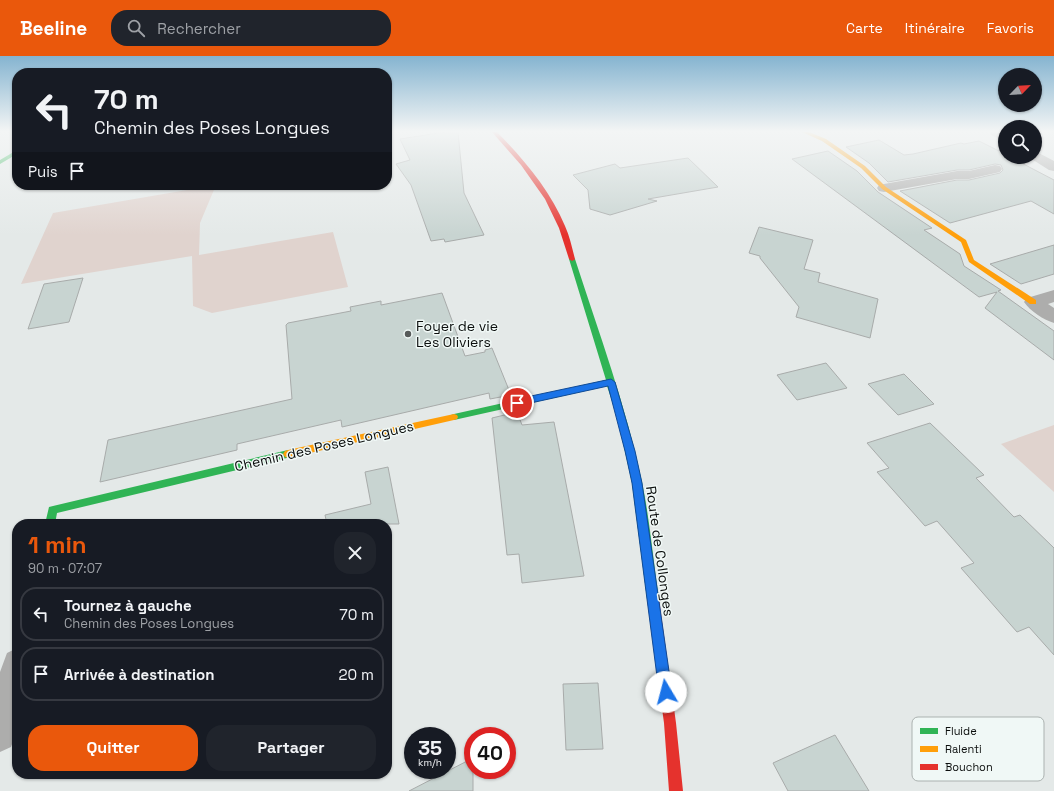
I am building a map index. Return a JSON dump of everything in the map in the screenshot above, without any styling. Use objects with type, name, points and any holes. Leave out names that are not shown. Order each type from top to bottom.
[{"type":"street","name":"Route de Collonges","points":[[526,166],[549,201],[561,224],[611,382],[630,451],[637,483],[670,723],[676,791]]},
{"type":"street","points":[[863,166],[884,188],[964,241],[971,261],[1054,317]]},
{"type":"street","points":[[884,188],[957,175],[969,175],[995,169]]},
{"type":"street","points":[[1033,302],[1054,296]]},
{"type":"street","name":"Chemin des Poses Longues","points":[[51,519],[53,510],[332,444],[611,382]]},
{"type":"street","points":[[12,685],[0,737],[12,735]]},
{"type":"shaded area","points":[[187,190],[214,190],[200,223],[199,255],[333,232],[348,287],[212,313],[193,306],[192,256],[21,284],[53,213]]},
{"type":"shaded area","points":[[1054,425],[1054,492],[1001,444]]},
{"type":"building","points":[[398,166],[461,166],[464,193],[484,235],[445,242],[444,239],[431,241],[411,185]]},
{"type":"building","points":[[606,166],[618,166],[620,168],[632,166],[697,166],[718,187],[648,199],[657,201],[610,215],[590,209],[588,190],[573,175]]},
{"type":"building","points":[[802,166],[850,166],[878,192],[932,228],[924,230],[960,254],[964,266],[1001,290],[998,291],[1054,331],[1054,360],[985,308],[997,292],[979,297]]},
{"type":"building","points":[[872,166],[985,166],[969,170],[957,170],[888,182]]},
{"type":"building","points":[[1002,166],[1028,166],[1054,180],[1054,214],[1031,201],[950,223],[900,191],[957,180],[969,180],[1000,173],[1003,170]]},
{"type":"building","points":[[759,227],[813,240],[804,269],[820,273],[818,282],[878,299],[870,338],[796,317],[799,307],[760,258],[760,256],[749,253]]},
{"type":"building","points":[[1054,245],[1054,274],[1021,284],[990,264]]},
{"type":"building","points":[[83,278],[69,322],[28,329],[44,284]]},
{"type":"building","points":[[442,293],[465,356],[485,352],[485,350],[492,348],[511,395],[490,399],[489,393],[342,427],[341,420],[237,444],[237,450],[100,482],[108,440],[292,399],[286,325],[288,323],[351,311],[350,307],[381,301],[381,305]]},
{"type":"building","points":[[826,363],[847,388],[797,400],[777,375]]},
{"type":"building","points":[[904,374],[934,404],[898,415],[868,384]]},
{"type":"building","points":[[517,412],[522,425],[554,422],[584,576],[522,583],[519,554],[507,555],[492,418]]},
{"type":"building","points":[[930,423],[984,475],[976,478],[1014,517],[1020,515],[1054,548],[1054,655],[1029,627],[1017,632],[961,568],[974,563],[937,521],[925,526],[877,472],[889,468],[867,443]]},
{"type":"building","points":[[388,467],[399,524],[392,524],[392,519],[326,519],[325,515],[371,504],[365,472]]},
{"type":"building","points":[[598,683],[603,749],[566,750],[563,684]]},
{"type":"building","points":[[835,735],[869,791],[788,791],[773,763]]},
{"type":"building","points":[[464,763],[464,779],[473,779],[473,791],[409,791],[432,779],[456,779],[456,767]]},
{"type":"traffic: fast","points":[[572,259],[621,416],[637,483],[653,599]]},
{"type":"traffic: fast","points":[[454,417],[611,382]]},
{"type":"traffic: fast","points":[[51,519],[53,510],[288,454]]},
{"type":"traffic: slow","points":[[862,166],[884,188],[964,241],[971,261],[1033,302]]},
{"type":"traffic: slow","points":[[288,454],[454,417]]},
{"type":"traffic: jam","points":[[525,166],[541,186],[555,211],[563,228],[572,259]]},
{"type":"traffic: jam","points":[[653,599],[670,723],[676,791]]},
{"type":"place","name":"Foyer de vie Les Oliviers","points":[[408,334]]},
{"type":"route","points":[[517,403],[611,382],[621,416],[637,483],[666,692]]}]
